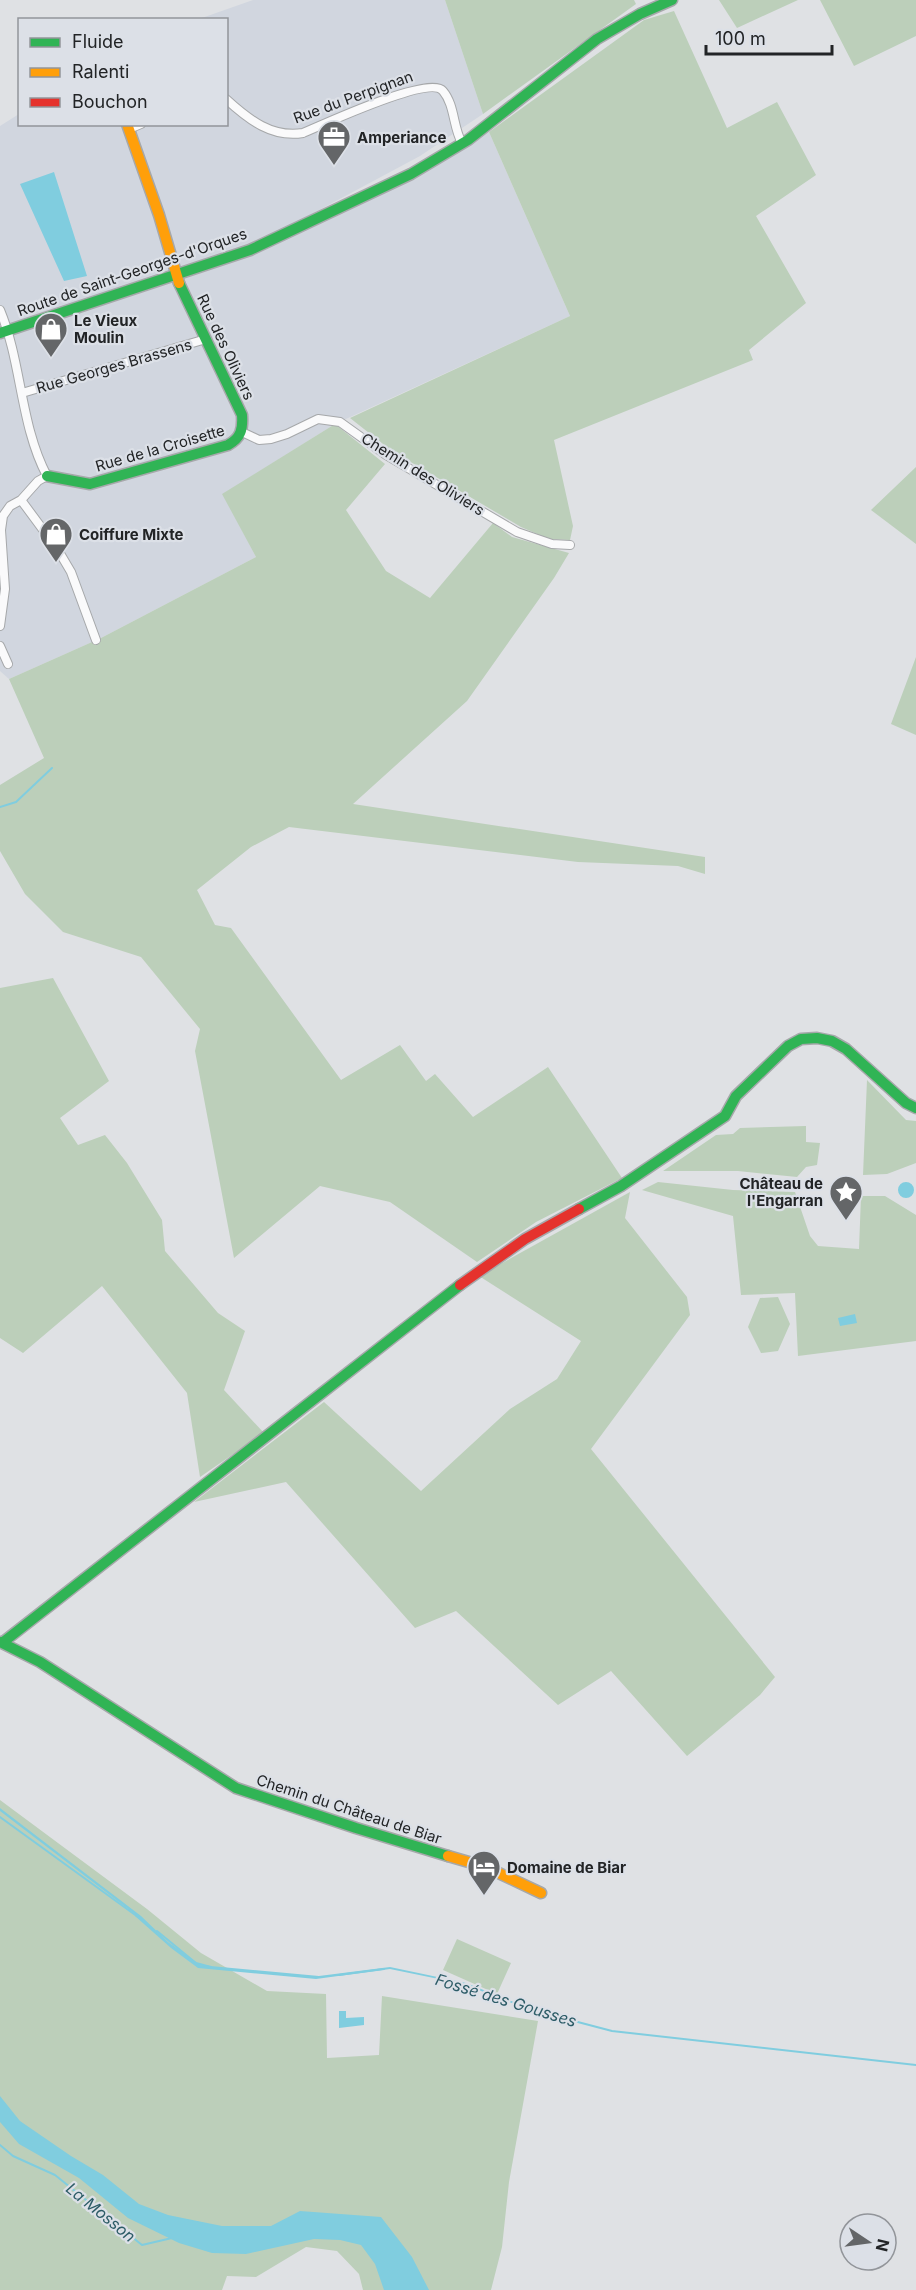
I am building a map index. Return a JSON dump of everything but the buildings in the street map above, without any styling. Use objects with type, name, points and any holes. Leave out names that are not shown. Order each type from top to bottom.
[{"type":"street","name":"Route de Saint-Georges-d'Orques","points":[[4,331],[177,275],[270,240],[411,174],[462,143],[597,39],[640,14],[672,0]]},
{"type":"street","name":"Rue du Perpignan","points":[[228,101],[239,111],[269,130],[292,135],[303,133],[409,91],[436,87],[442,89],[448,99],[462,143]]},
{"type":"street","points":[[128,127],[177,275]]},
{"type":"street","name":"Rue des Oliviers","points":[[177,275],[242,415],[242,432]]},
{"type":"street","points":[[0,310],[41,464],[47,476],[38,481],[21,500],[10,506],[3,516],[1,530],[5,589],[0,626]]},
{"type":"street","name":"Rue Georges Brassens","points":[[22,393],[206,339]]},
{"type":"street","name":"Chemin des Oliviers","points":[[242,432],[259,440],[271,439],[318,419],[340,422],[386,455],[517,532],[552,544],[570,544]]},
{"type":"street","name":"Rue de la Croisette","points":[[47,476],[90,484],[228,445],[237,440],[242,432]]},
{"type":"street","points":[[21,500],[66,564],[96,640]]},
{"type":"street","points":[[0,646],[8,664]]},
{"type":"street","points":[[1,1643],[479,1270],[541,1229],[621,1186],[725,1116],[736,1096],[788,1046],[801,1039],[817,1038],[832,1041],[858,1058],[888,1088],[916,1108]]},
{"type":"street","name":"Chemin du Château de Biar","points":[[1,1643],[40,1662],[236,1788],[356,1828],[486,1867],[541,1893]]},
{"type":"shaded area","points":[[253,0],[445,0],[483,114],[420,156],[280,231],[191,267],[64,306],[66,315],[254,252],[413,178],[489,132],[570,316],[335,424],[223,494],[256,557],[101,638],[9,679],[0,671],[0,126],[18,115],[18,126],[228,126],[228,18],[202,18]]},
{"type":"green space","points":[[445,0],[634,0],[636,4],[483,114]]},
{"type":"green space","points":[[719,0],[798,0],[737,28]]},
{"type":"green space","points":[[820,0],[916,0],[916,36],[854,66]]},
{"type":"green space","points":[[674,11],[727,128],[777,102],[816,175],[756,216],[806,303],[749,350],[753,360],[554,440],[573,526],[570,540],[549,539],[521,527],[392,451],[350,418],[570,316],[489,132],[644,20]]},
{"type":"green space","points":[[335,424],[385,464],[346,510],[386,571],[430,598],[493,523],[512,537],[569,553],[554,578],[467,701],[353,804],[705,857],[705,874],[678,866],[578,862],[289,827],[251,847],[197,890],[215,925],[231,928],[341,1080],[400,1045],[426,1081],[435,1074],[473,1117],[548,1067],[622,1178],[536,1222],[477,1262],[390,1202],[320,1186],[234,1258],[195,1051],[200,1029],[141,957],[63,932],[25,894],[0,851],[0,785],[44,758],[9,679],[101,638],[256,557],[222,494]]},
{"type":"green space","points":[[916,467],[916,544],[871,510]]},
{"type":"green space","points":[[916,657],[916,735],[891,724]]},
{"type":"green space","points":[[53,978],[109,1081],[60,1118],[78,1145],[105,1135],[127,1163],[162,1220],[165,1251],[218,1313],[245,1331],[224,1390],[264,1433],[200,1477],[187,1393],[102,1286],[23,1353],[0,1338],[0,988]]},
{"type":"green space","points":[[867,1080],[906,1120],[916,1121],[916,1163],[887,1174],[863,1175]]},
{"type":"green space","points":[[806,1126],[806,1142],[820,1143],[817,1165],[806,1167],[797,1177],[738,1171],[663,1171],[716,1135],[733,1134],[740,1128]]},
{"type":"green space","points":[[658,1182],[733,1190],[795,1192],[810,1236],[818,1246],[859,1249],[861,1196],[885,1196],[916,1215],[916,1341],[798,1356],[795,1293],[741,1295],[733,1216],[642,1190]]},
{"type":"green space","points":[[630,1192],[625,1218],[687,1297],[690,1315],[591,1449],[775,1677],[760,1695],[687,1756],[611,1671],[558,1705],[456,1611],[415,1628],[286,1482],[194,1502],[324,1402],[421,1491],[510,1409],[557,1379],[581,1341],[479,1276]]},
{"type":"green space","points":[[778,1297],[790,1324],[778,1351],[761,1353],[748,1327],[760,1298]]},
{"type":"green space","points":[[0,1800],[147,1909],[201,1953],[267,1991],[326,1994],[327,2058],[379,2055],[382,1996],[538,2021],[509,2182],[502,2247],[491,2290],[363,2290],[359,2274],[337,2251],[306,2247],[256,2277],[227,2276],[222,2290],[0,2290]]},
{"type":"green space","points":[[457,1939],[511,1963],[497,1994],[443,1970]]},
{"type":"water","points":[[54,172],[87,276],[64,281],[20,184]]},
{"type":"water","points":[[906,1182],[912,1184],[914,1190],[912,1196],[906,1198],[900,1196],[898,1190],[900,1184]]},
{"type":"water","points":[[855,1314],[857,1323],[840,1326],[838,1318]]},
{"type":"water","points":[[0,1808],[141,1916],[168,1942],[200,1965],[319,1976],[390,1967],[466,1983],[540,2014],[463,1984],[390,1969],[316,1979],[198,1968],[171,1948],[136,1915],[0,1811]]},
{"type":"water","points":[[339,2011],[346,2011],[346,2018],[364,2017],[364,2025],[339,2028]]},
{"type":"water","points":[[0,2096],[20,2121],[103,2175],[139,2204],[168,2215],[222,2226],[271,2226],[300,2211],[381,2217],[412,2257],[429,2290],[384,2290],[375,2264],[361,2245],[340,2240],[314,2239],[246,2254],[212,2253],[179,2243],[128,2218],[79,2178],[19,2144],[0,2122]]},
{"type":"waterway","points":[[0,807],[16,802],[52,768]]},
{"type":"waterway","name":"Fossé des Gousses","points":[[0,1817],[138,1917]]},
{"type":"waterway","name":"Fossé des Gousses","points":[[157,1931],[196,1963],[211,1967]]},
{"type":"waterway","name":"Fossé des Gousses","points":[[339,1975],[384,1969]]},
{"type":"waterway","name":"Fossé des Gousses","points":[[536,2011],[612,2031],[916,2065]]},
{"type":"waterway","name":"La Mosson","points":[[0,2145],[13,2156],[55,2175],[142,2245],[172,2238]]},
{"type":"traffic: fast","points":[[0,333],[250,250],[411,174],[468,140],[597,39],[640,14],[672,0]]},
{"type":"traffic: fast","points":[[47,476],[90,484],[228,445],[238,436],[242,425],[242,415],[179,283]]},
{"type":"traffic: fast","points":[[579,1209],[621,1186],[725,1116],[736,1096],[788,1046],[801,1039],[817,1038],[832,1041],[846,1049],[906,1103],[916,1108]]},
{"type":"traffic: fast","points":[[0,1642],[2,1643],[460,1285]]},
{"type":"traffic: fast","points":[[2,1643],[40,1662],[236,1788],[448,1856]]},
{"type":"traffic: slow","points":[[128,126],[159,215],[179,283]]},
{"type":"traffic: slow","points":[[448,1856],[486,1867],[541,1893]]},
{"type":"traffic: jam","points":[[460,1285],[525,1239],[579,1209]]},
{"type":"place","name":"Amperiance","points":[[334,166]]},
{"type":"place","name":"Le Vieux Moulin","points":[[51,358]]},
{"type":"place","name":"Coiffure Mixte","points":[[56,563]]},
{"type":"place","name":"Château de l'Engarran","points":[[846,1221]]},
{"type":"place","name":"Domaine de Biar","points":[[484,1896]]}]
